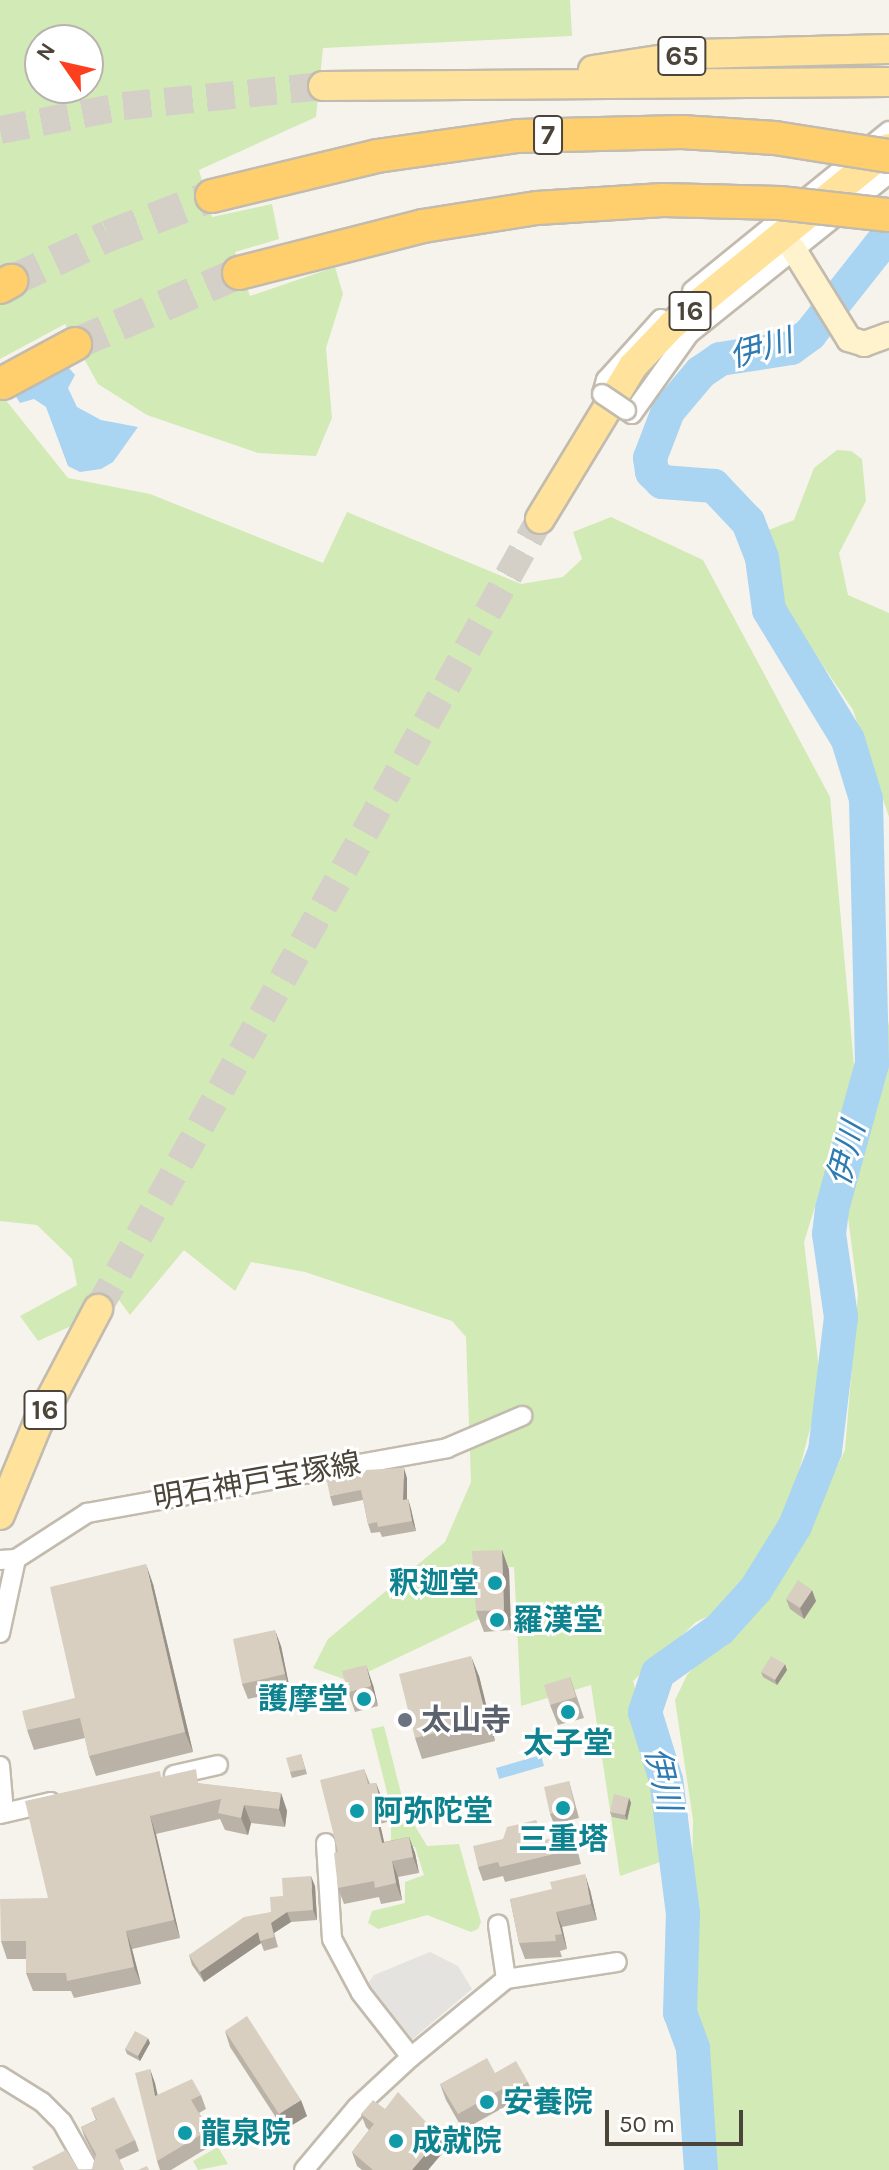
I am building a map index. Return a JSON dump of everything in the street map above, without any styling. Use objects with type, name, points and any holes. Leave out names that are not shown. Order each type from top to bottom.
[{"type":"highway","name":"7","points":[[212,196],[377,156],[518,136],[682,132],[775,138],[889,156]]},
{"type":"highway","points":[[239,273],[423,226],[537,208],[663,200],[780,203],[889,215]]},
{"type":"highway","points":[[3,383],[75,344]]},
{"type":"main road","name":"65","points":[[477,87],[697,54],[889,49]]},
{"type":"main road","name":"65","points":[[323,86],[889,82]]},
{"type":"main road","name":"16","points":[[540,519],[633,366],[672,325],[889,148]]},
{"type":"main road","name":"16","points":[[0,1515],[38,1423],[98,1309]]},
{"type":"street","points":[[889,131],[638,339],[606,380],[602,394],[629,412],[689,334],[889,174]]},
{"type":"street","points":[[794,250],[821,289],[843,330],[864,344],[889,335]]},
{"type":"street","name":"明石神戸宝塚線","points":[[8,1560],[87,1513],[447,1448],[522,1416]]},
{"type":"street","points":[[0,1633],[8,1560]]},
{"type":"street","points":[[157,1779],[218,1765]]},
{"type":"street","points":[[0,1766],[2,1813],[65,1799]]},
{"type":"street","points":[[326,1843],[332,1939],[361,1993],[411,2057]]},
{"type":"street","points":[[498,1925],[506,1979]]},
{"type":"street","points":[[304,2170],[363,2101],[506,1979],[617,1962]]},
{"type":"street","points":[[0,2076],[17,2083],[62,2122],[89,2170]]},
{"type":"green space","points":[[0,0],[570,0],[572,36],[323,48],[316,117],[199,170],[212,217],[272,204],[279,239],[235,252],[250,296],[335,267],[343,294],[326,348],[332,418],[316,456],[258,453],[147,415],[98,384],[65,324],[0,359]]},
{"type":"green space","points":[[0,393],[68,478],[150,494],[323,563],[347,512],[521,584],[563,577],[582,559],[573,532],[611,517],[703,560],[830,797],[855,1077],[804,1242],[821,1386],[791,1502],[771,1543],[726,1608],[696,1622],[633,1681],[661,1781],[666,1860],[620,1876],[591,1685],[521,1706],[514,1567],[476,1569],[479,1619],[349,1681],[313,1668],[328,1639],[445,1542],[471,1482],[466,1337],[452,1321],[305,1272],[251,1262],[235,1291],[184,1250],[130,1315],[105,1281],[82,1321],[38,1341],[20,1316],[77,1285],[72,1259],[37,1225],[0,1221]]},
{"type":"green space","points":[[837,450],[851,451],[862,459],[866,501],[839,553],[848,595],[889,613],[889,817],[853,710],[782,605],[766,531],[794,520],[814,468]]},
{"type":"green space","points":[[889,1021],[889,2170],[709,2170],[690,2002],[693,1820],[675,1700],[687,1675],[787,1569],[845,1450],[858,1294],[847,1210]]},
{"type":"green space","points":[[384,1726],[403,1801],[390,1804],[371,1729]]},
{"type":"green space","points":[[412,1821],[427,1846],[459,1844],[481,1922],[478,1929],[471,1932],[427,1915],[378,1929],[368,1923],[372,1911],[405,1903],[405,1882],[424,1875],[415,1847],[391,1846],[391,1827]]},
{"type":"green space","points":[[218,2147],[228,2164],[198,2170],[193,2161]]},
{"type":"shaded area","points":[[430,1952],[458,1966],[472,1989],[408,2043],[365,1987],[374,1975]]},
{"type":"water","points":[[69,368],[75,375],[68,388],[77,407],[101,420],[138,427],[113,462],[101,469],[80,472],[68,466],[46,407],[34,399],[20,403],[15,395]]},
{"type":"water","points":[[541,1755],[544,1766],[499,1779],[496,1768]]},
{"type":"building","points":[[404,1468],[403,1500],[408,1499],[412,1521],[378,1527],[377,1522],[368,1524],[361,1490],[330,1496],[325,1472]]},
{"type":"building","points":[[502,1550],[504,1610],[476,1611],[472,1551]]},
{"type":"building","points":[[146,1564],[185,1732],[89,1756],[80,1718],[27,1730],[22,1711],[75,1698],[50,1587]]},
{"type":"building","points":[[798,1580],[812,1590],[800,1608],[786,1599]]},
{"type":"building","points":[[275,1630],[285,1674],[242,1684],[233,1639]]},
{"type":"building","points":[[471,1656],[487,1720],[415,1738],[399,1674]]},
{"type":"building","points":[[771,1656],[785,1664],[775,1680],[761,1672]]},
{"type":"building","points":[[366,1665],[371,1686],[348,1692],[342,1671]]},
{"type":"building","points":[[570,1677],[576,1697],[550,1705],[544,1685]]},
{"type":"building","points":[[301,1754],[305,1769],[290,1772],[286,1758]]},
{"type":"building","points":[[196,1769],[198,1783],[281,1793],[279,1809],[244,1805],[241,1818],[218,1813],[221,1799],[150,1816],[174,1920],[126,1931],[134,1967],[67,1981],[66,1973],[26,1973],[26,1941],[1,1941],[0,1899],[48,1898],[25,1801],[160,1771],[161,1777]]},
{"type":"building","points":[[364,1769],[368,1784],[376,1783],[381,1805],[374,1808],[382,1843],[409,1837],[413,1857],[392,1861],[396,1883],[375,1888],[374,1881],[338,1888],[334,1853],[338,1852],[320,1780]]},
{"type":"building","points":[[569,1781],[575,1808],[550,1814],[544,1787]]},
{"type":"building","points":[[614,1794],[629,1798],[625,1815],[610,1812]]},
{"type":"building","points":[[536,1820],[541,1841],[571,1833],[575,1849],[500,1867],[498,1862],[478,1867],[473,1846],[503,1839],[507,1827]]},
{"type":"building","points":[[585,1874],[591,1904],[556,1912],[562,1934],[555,1935],[556,1941],[519,1943],[510,1899],[552,1889],[550,1882]]},
{"type":"building","points":[[311,1876],[313,1910],[287,1912],[271,1923],[274,1937],[260,1941],[258,1932],[200,1972],[189,1955],[244,1917],[271,1912],[270,1897],[283,1896],[282,1878]]},
{"type":"building","points":[[247,2016],[301,2100],[279,2114],[225,2031]]},
{"type":"building","points":[[135,2031],[148,2038],[138,2056],[125,2049]]},
{"type":"building","points":[[487,2058],[495,2073],[516,2061],[528,2082],[507,2094],[504,2088],[458,2114],[440,2084]]},
{"type":"building","points":[[150,2069],[155,2096],[192,2079],[201,2095],[191,2100],[209,2130],[157,2161],[135,2073]]},
{"type":"building","points":[[398,2092],[440,2137],[412,2170],[373,2170],[352,2152],[374,2124],[361,2114],[373,2100],[385,2109]]},
{"type":"building","points":[[114,2097],[135,2140],[115,2150],[124,2170],[92,2170],[96,2154],[81,2127],[97,2120],[91,2108]]},
{"type":"building","points":[[66,2150],[78,2169],[92,2170],[34,2170],[32,2167]]},
{"type":"waterway","name":"伊川","points":[[701,2170],[693,2048],[680,2013],[683,1914],[666,1780],[645,1712],[658,1673],[720,1629],[756,1589],[795,1526],[825,1451],[841,1317],[829,1234],[832,1209],[872,1064],[866,799],[848,740],[769,610],[762,558],[748,522],[714,486],[662,482],[652,472],[650,458],[668,411],[701,372],[720,359],[791,348],[810,334],[889,234]]},
{"type":"tunnel","points":[[0,130],[123,106],[323,86]]},
{"type":"tunnel","points":[[11,281],[108,236],[212,196]]},
{"type":"tunnel","points":[[75,344],[239,273]]},
{"type":"tunnel","points":[[98,1309],[540,519]]},
{"type":"place","name":"釈迦堂","points":[[495,1583]]},
{"type":"place","name":"羅漢堂","points":[[497,1620]]},
{"type":"place","name":"護摩堂","points":[[364,1699]]},
{"type":"place","name":"太子堂","points":[[568,1712]]},
{"type":"place","name":"太山寺","points":[[405,1720]]},
{"type":"place","name":"三重塔","points":[[563,1808]]},
{"type":"place","name":"阿弥陀堂","points":[[357,1811]]},
{"type":"place","name":"安養院","points":[[487,2102]]},
{"type":"place","name":"龍泉院","points":[[185,2133]]},
{"type":"place","name":"成就院","points":[[396,2141]]}]
